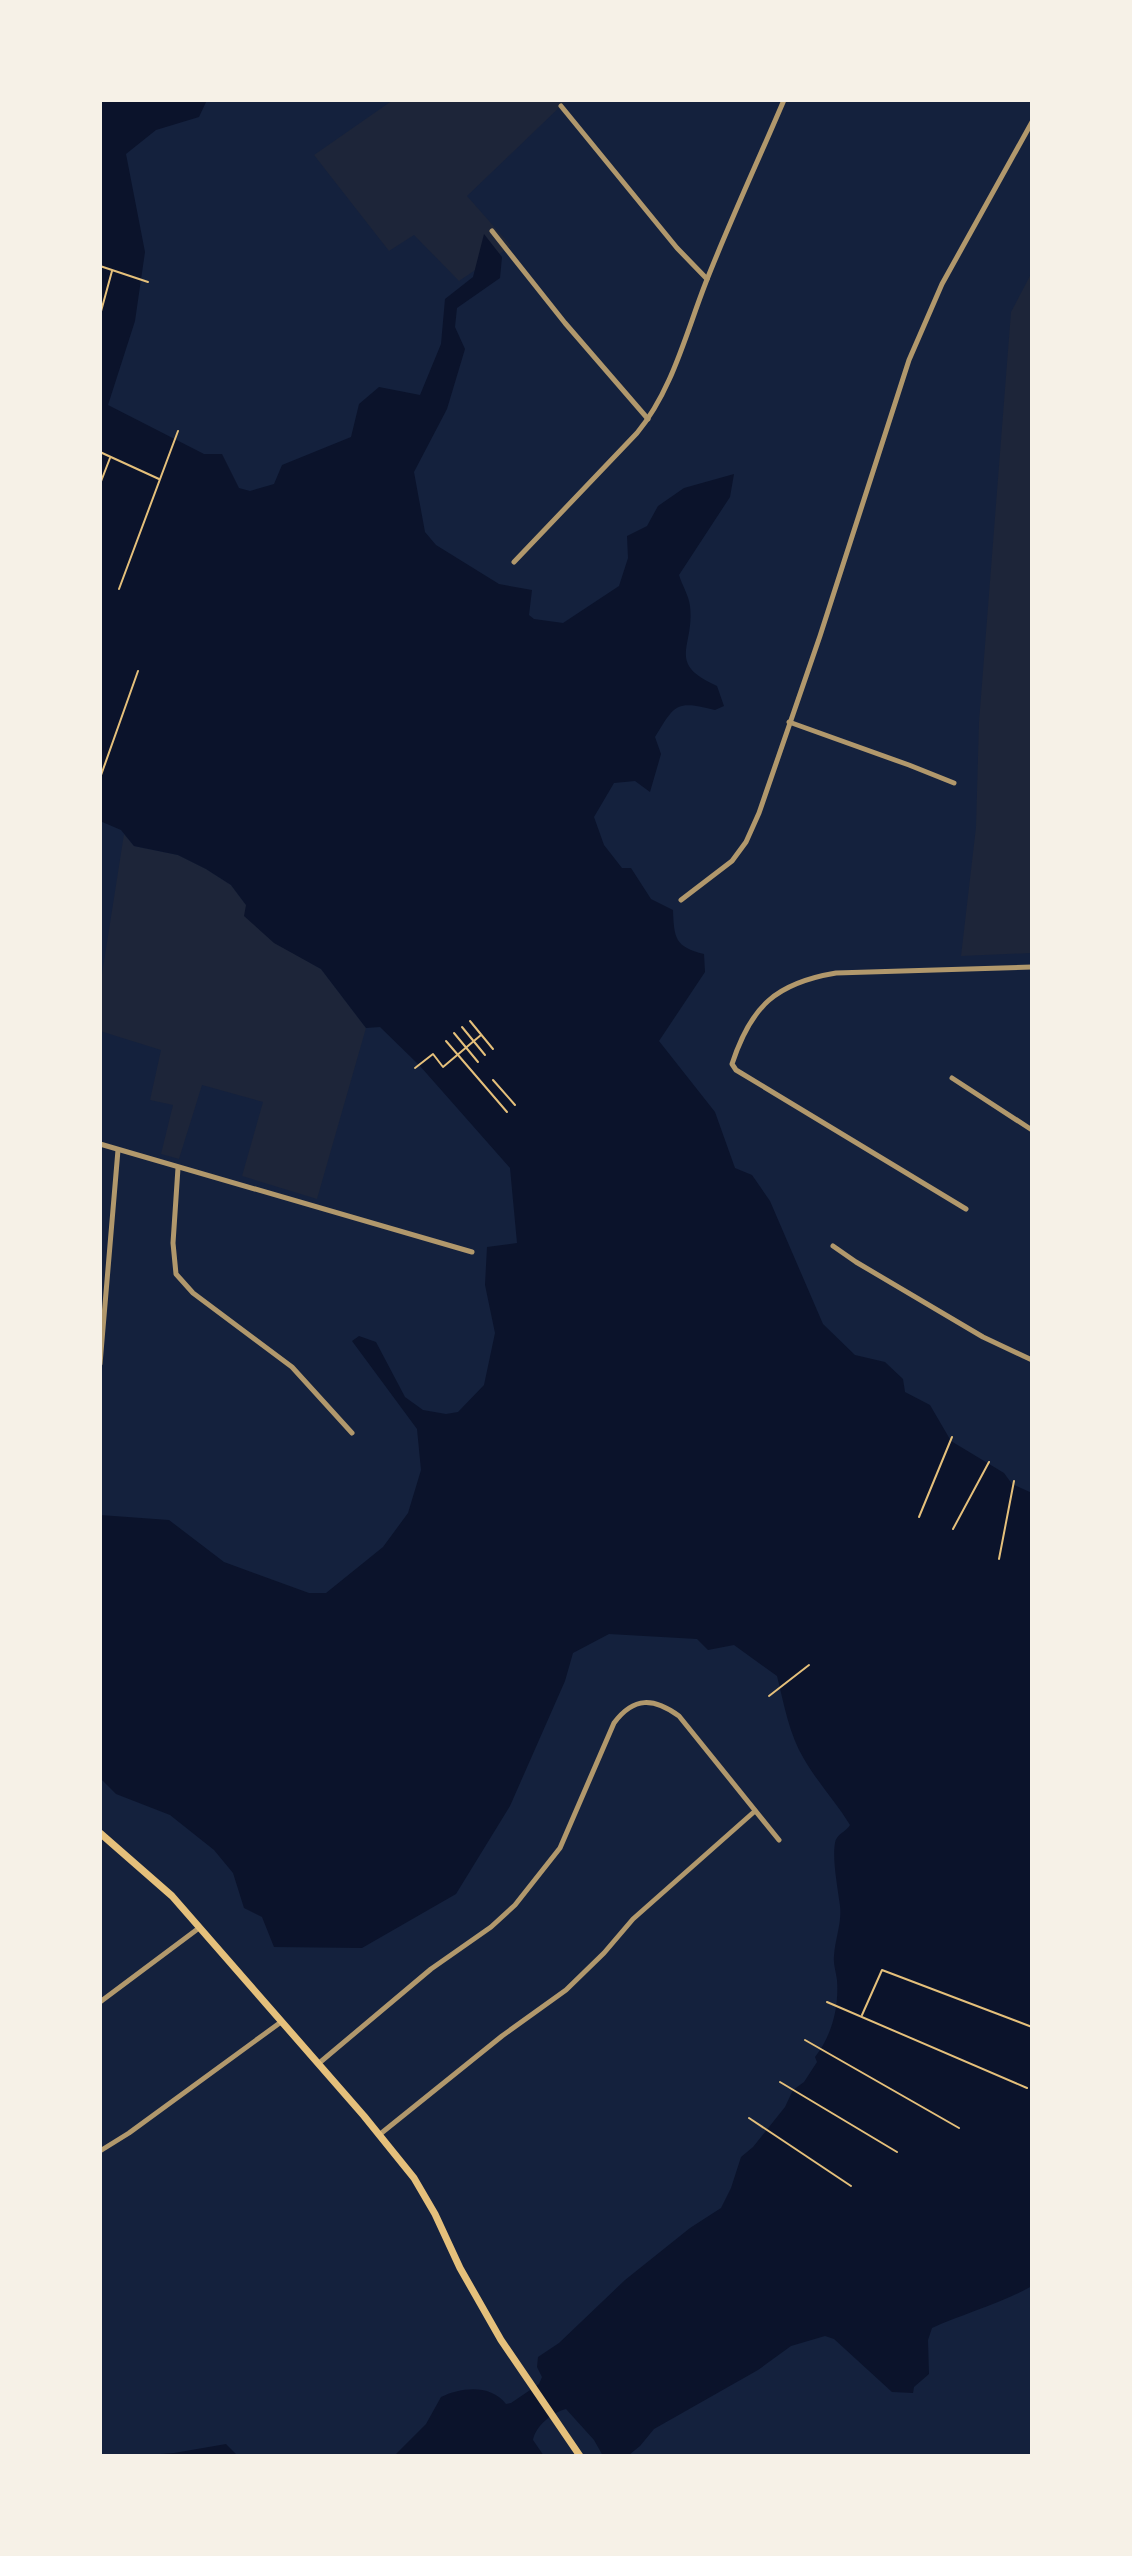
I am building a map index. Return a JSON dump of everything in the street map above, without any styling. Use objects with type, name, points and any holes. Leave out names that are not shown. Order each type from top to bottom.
[{"type":"main road","points":[[101,1836],[172,1896],[414,2178],[460,2268],[519,2367],[580,2456]]},
{"type":"street","points":[[514,562],[648,419],[670,377],[707,279],[784,100]]},
{"type":"street","points":[[561,106],[677,248],[707,279]]},
{"type":"street","points":[[681,900],[732,861],[746,842],[759,813],[825,622],[909,360],[925,320],[970,230],[1032,122]]},
{"type":"street","points":[[492,231],[565,323],[648,419]]},
{"type":"street","points":[[789,722],[954,783]]},
{"type":"street","points":[[966,1209],[736,1070],[733,1065],[740,1041],[766,1004],[783,988],[807,978],[836,973],[1032,967]]},
{"type":"street","points":[[952,1078],[1032,1130]]},
{"type":"street","points":[[100,1144],[472,1252]]},
{"type":"street","points":[[100,1364],[118,1150]]},
{"type":"street","points":[[178,1168],[173,1243],[176,1274],[193,1293],[292,1367],[352,1433]]},
{"type":"street","points":[[833,1246],[983,1337],[1032,1360]]},
{"type":"street","points":[[318,2064],[431,1969],[491,1927],[515,1905],[560,1848],[614,1723],[629,1706],[640,1702],[652,1703],[670,1709],[679,1716],[779,1840]]},
{"type":"street","points":[[379,2135],[502,2036],[566,1990],[633,1919],[755,1811]]},
{"type":"street","points":[[100,2002],[199,1928]]},
{"type":"street","points":[[100,2151],[281,2022]]},
{"type":"path","points":[[100,266],[148,282]]},
{"type":"path","points":[[100,315],[112,270]]},
{"type":"path","points":[[119,589],[178,431]]},
{"type":"path","points":[[100,452],[160,480]]},
{"type":"path","points":[[100,484],[110,457]]},
{"type":"path","points":[[100,778],[138,671]]},
{"type":"path","points":[[470,1021],[493,1049]]},
{"type":"path","points":[[462,1027],[485,1055]]},
{"type":"path","points":[[454,1033],[478,1062]]},
{"type":"path","points":[[415,1068],[433,1054],[443,1067],[481,1035]]},
{"type":"path","points":[[446,1041],[507,1112]]},
{"type":"path","points":[[493,1080],[515,1105]]},
{"type":"path","points":[[496,1100],[504,1093]]},
{"type":"path","points":[[919,1517],[952,1437]]},
{"type":"path","points":[[953,1529],[989,1462]]},
{"type":"path","points":[[999,1559],[1014,1481]]},
{"type":"path","points":[[769,1696],[809,1665]]},
{"type":"path","points":[[861,2016],[882,1970],[1032,2027]]},
{"type":"path","points":[[827,2002],[1027,2088]]},
{"type":"path","points":[[805,2040],[959,2128]]},
{"type":"path","points":[[780,2082],[897,2152]]},
{"type":"path","points":[[749,2118],[851,2186]]},
{"type":"shaded area","points":[[100,100],[207,100],[199,117],[156,130],[126,154],[145,252],[135,321],[108,405],[204,454],[222,454],[239,488],[250,491],[274,484],[282,465],[351,437],[359,404],[379,387],[420,395],[441,344],[445,299],[473,277],[484,234],[502,257],[500,278],[457,308],[455,327],[465,349],[447,409],[414,472],[425,532],[436,545],[499,584],[532,590],[529,615],[534,619],[563,623],[619,586],[628,558],[627,536],[647,526],[658,506],[684,488],[734,474],[730,497],[679,575],[690,606],[687,661],[701,678],[717,686],[724,706],[715,710],[684,705],[672,711],[655,737],[661,754],[650,792],[635,781],[614,783],[594,817],[604,845],[622,868],[631,868],[651,899],[673,910],[678,940],[687,948],[704,954],[705,972],[659,1041],[715,1112],[735,1168],[752,1175],[770,1201],[823,1324],[855,1355],[885,1362],[903,1379],[905,1392],[930,1405],[951,1441],[1004,1473],[1012,1484],[1032,1493],[1032,2286],[932,2328],[928,2340],[929,2374],[914,2387],[913,2393],[892,2392],[834,2339],[825,2336],[791,2346],[758,2370],[654,2429],[629,2455],[603,2456],[594,2440],[566,2409],[555,2413],[537,2429],[533,2440],[544,2456],[394,2456],[426,2424],[441,2397],[475,2389],[492,2393],[506,2404],[539,2384],[542,2377],[537,2367],[538,2357],[559,2343],[625,2280],[690,2228],[721,2208],[741,2157],[753,2147],[785,2107],[793,2090],[804,2082],[817,2062],[815,2057],[830,2030],[837,2001],[834,1959],[840,1912],[834,1850],[837,1837],[850,1825],[809,1768],[794,1739],[777,1676],[734,1645],[708,1650],[697,1639],[609,1634],[573,1653],[565,1681],[510,1806],[456,1894],[362,1948],[274,1947],[262,1917],[244,1908],[233,1873],[214,1850],[170,1815],[116,1794],[100,1778],[100,1515],[169,1520],[224,1562],[309,1593],[326,1593],[383,1547],[408,1513],[421,1470],[417,1429],[352,1341],[359,1336],[376,1342],[405,1397],[423,1410],[446,1414],[458,1412],[484,1385],[495,1333],[485,1285],[487,1247],[517,1243],[510,1168],[420,1066],[380,1027],[366,1028],[321,969],[274,943],[244,916],[246,905],[231,885],[178,855],[134,846],[121,830],[100,821]]},
{"type":"shaded area","points":[[393,100],[567,100],[467,196],[511,246],[459,281],[414,235],[389,251],[314,155]]},
{"type":"shaded area","points":[[1032,272],[1032,953],[961,956],[976,827],[979,722],[1011,312]]},
{"type":"shaded area","points":[[124,834],[134,846],[178,855],[231,885],[274,942],[321,969],[366,1028],[317,1199],[242,1176],[263,1102],[202,1085],[179,1159],[161,1154],[173,1105],[150,1100],[161,1050],[100,1031],[100,987]]},
{"type":"shaded area","points":[[226,2444],[238,2456],[134,2456],[174,2453]]}]
